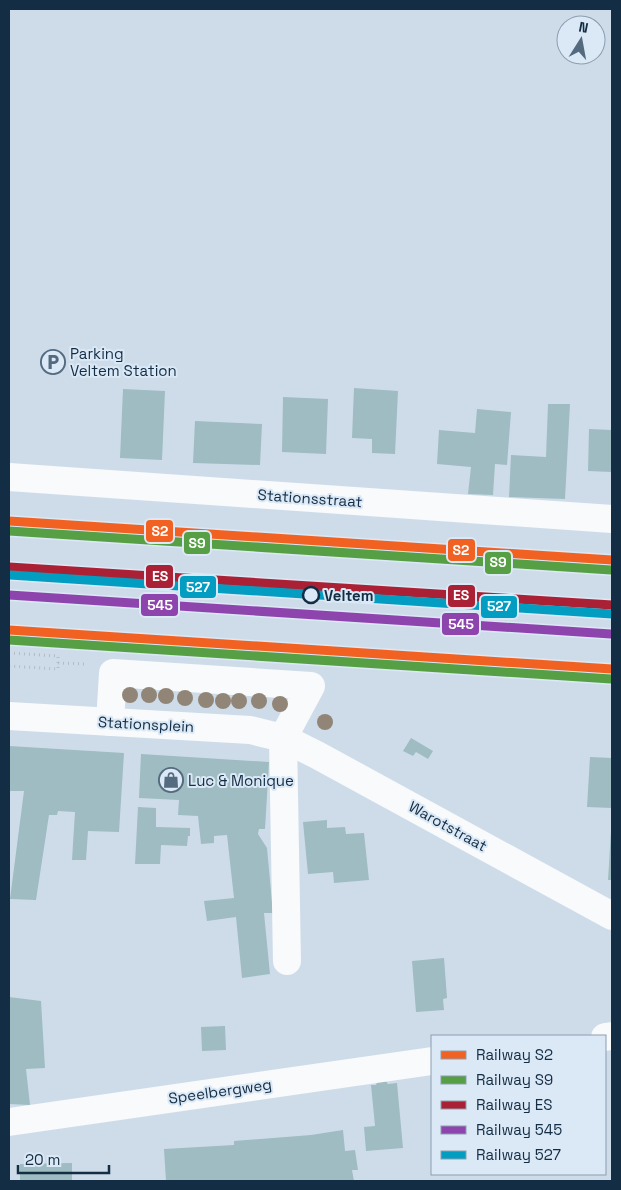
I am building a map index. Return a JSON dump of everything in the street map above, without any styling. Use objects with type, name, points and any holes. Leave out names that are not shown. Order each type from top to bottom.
[{"type":"street","name":"Stationsstraat","points":[[9,477],[612,519]]},
{"type":"street","points":[[110,722],[113,673],[311,686],[283,738],[287,961]]},
{"type":"street","name":"Stationsplein","points":[[9,716],[250,730],[283,738]]},
{"type":"street","name":"Warotstraat","points":[[283,738],[612,916]]},
{"type":"street","name":"Speelbergweg","points":[[9,1122],[431,1061]]},
{"type":"path","points":[[9,653],[58,656],[58,668],[9,666]]},
{"type":"path","points":[[58,663],[86,664]]},
{"type":"building","points":[[354,388],[398,391],[395,454],[372,453],[372,439],[352,438]]},
{"type":"building","points":[[123,389],[165,391],[162,460],[120,458]]},
{"type":"building","points":[[283,397],[328,399],[326,454],[282,452]]},
{"type":"building","points":[[548,404],[570,404],[565,499],[509,497],[511,455],[546,457]]},
{"type":"building","points":[[477,409],[511,412],[507,465],[495,464],[493,495],[468,494],[471,467],[437,464],[439,430],[475,433]]},
{"type":"building","points":[[195,421],[262,424],[260,465],[193,463]]},
{"type":"building","points":[[589,429],[612,430],[612,472],[588,471]]},
{"type":"building","points":[[411,738],[433,751],[428,759],[416,752],[413,756],[403,751]]},
{"type":"building","points":[[9,746],[124,753],[119,832],[88,831],[86,860],[72,860],[75,812],[58,811],[57,815],[49,815],[36,900],[10,899],[24,791],[9,791]]},
{"type":"building","points":[[141,754],[269,762],[265,829],[259,829],[258,834],[267,848],[273,913],[264,913],[270,974],[242,978],[236,917],[207,921],[204,901],[234,898],[227,835],[214,836],[214,843],[201,844],[198,816],[178,815],[179,800],[139,798]]},
{"type":"building","points":[[590,757],[612,758],[612,808],[587,807]]},
{"type":"building","points":[[138,807],[156,808],[156,827],[190,828],[187,846],[161,845],[160,864],[135,864]]},
{"type":"building","points":[[327,820],[327,828],[345,827],[346,834],[364,833],[369,880],[334,883],[333,872],[308,874],[303,822]]},
{"type":"building","points":[[611,831],[612,880],[608,880]]},
{"type":"building","points":[[444,958],[447,998],[443,999],[444,1010],[416,1012],[412,961]]},
{"type":"building","points":[[9,997],[41,1001],[45,1068],[26,1069],[30,1105],[9,1104]]},
{"type":"building","points":[[225,1026],[226,1050],[202,1051],[201,1027]]},
{"type":"building","points":[[386,1081],[388,1084],[397,1083],[403,1148],[366,1151],[364,1127],[375,1126],[371,1085]]},
{"type":"building","points":[[343,1130],[345,1151],[355,1150],[358,1170],[352,1170],[354,1181],[166,1181],[164,1149],[234,1145],[234,1141],[311,1135]]},
{"type":"building","points":[[72,1163],[72,1181],[20,1181],[20,1164]]},
{"type":"rail line","name":"S2","points":[[9,521],[612,560]]},
{"type":"rail line","name":"S9","points":[[9,531],[611,570]]},
{"type":"rail line","name":"ES","points":[[9,567],[612,605]]},
{"type":"rail line","name":"527","points":[[10,575],[612,614]]},
{"type":"rail line","name":"545","points":[[9,595],[611,634]]},
{"type":"rail line","name":"S2","points":[[9,630],[612,669]]},
{"type":"rail line","name":"S9","points":[[9,640],[611,679]]},
{"type":"place","name":"Parking Veltem Station","points":[[53,362]]},
{"type":"place","name":"Veltem","points":[[311,595]]},
{"type":"place","name":"Luc & Monique","points":[[171,780]]}]
